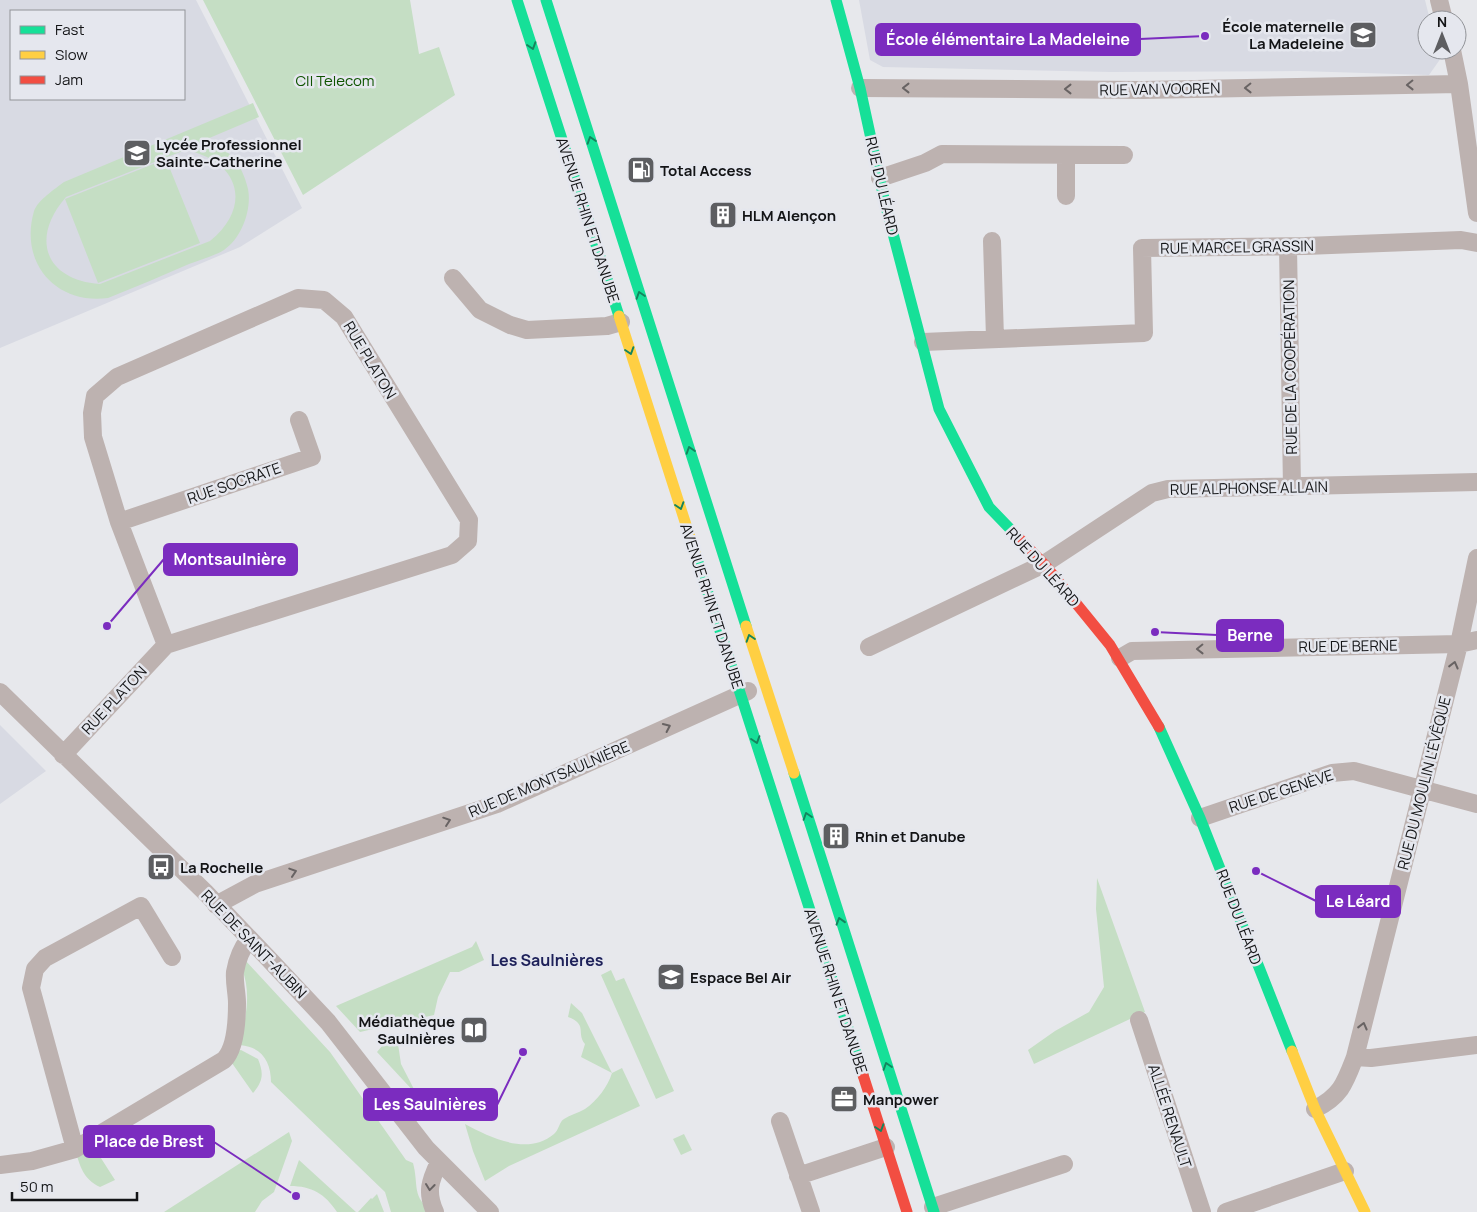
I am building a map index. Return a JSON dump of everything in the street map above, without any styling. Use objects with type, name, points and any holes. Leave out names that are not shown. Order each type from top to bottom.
[{"type":"main road","name":"AVENUE RHIN ET DANUBE","points":[[517,0],[907,1212]]},
{"type":"main road","name":"AVENUE RHIN ET DANUBE","points":[[546,0],[934,1210]]},
{"type":"main road","name":"RUE DU LÉARD","points":[[836,0],[860,88],[880,178],[939,409],[989,507],[1044,564],[1120,658],[1166,738],[1200,818],[1315,1109],[1365,1212]]},
{"type":"street","points":[[1454,60],[1477,213]]},
{"type":"street","name":"RUE VAN VOOREN","points":[[860,88],[1142,90],[1459,84]]},
{"type":"street","points":[[880,178],[925,163],[942,154],[1124,154]]},
{"type":"street","points":[[1066,155],[1066,196]]},
{"type":"street","name":"RUE MARCEL GRASSIN","points":[[923,342],[1144,333],[1142,248],[1288,246],[1462,240],[1477,243]]},
{"type":"street","points":[[992,241],[995,338]]},
{"type":"street","name":"RUE DE LA COOPÉRATION","points":[[1288,246],[1292,487]]},
{"type":"street","points":[[453,278],[480,310],[510,325],[527,330],[607,326],[621,322]]},
{"type":"street","name":"RUE PLATON","points":[[63,755],[166,645],[452,555],[468,541],[469,520],[344,316],[324,300],[298,298],[117,377],[95,396],[92,414],[93,437],[120,522],[166,645]]},
{"type":"street","name":"RUE SOCRATE","points":[[120,522],[312,456],[299,420]]},
{"type":"street","name":"RUE ALPHONSE ALLAIN","points":[[870,647],[1044,564],[1152,493],[1168,489],[1477,482]]},
{"type":"street","name":"RUE DU MOULIN L'ÉVÊQUE","points":[[1315,1109],[1324,1105],[1343,1088],[1355,1057],[1459,644],[1477,558]]},
{"type":"street","name":"RUE DE BERNE","points":[[1120,658],[1132,651],[1459,644],[1477,640]]},
{"type":"street","name":"RUE DE MONTSAULNIÈRE","points":[[216,905],[255,884],[497,804],[765,684]]},
{"type":"street","name":"RUE DE SAINT-AUBIN","points":[[0,692],[216,905],[328,1022],[439,1162],[490,1212]]},
{"type":"street","name":"RUE DE GENÈVE","points":[[1200,818],[1332,773],[1354,771],[1477,804]]},
{"type":"street","points":[[75,1149],[31,988],[35,969],[46,958],[141,906],[172,957]]},
{"type":"street","points":[[0,1165],[32,1161],[75,1149],[227,1056],[234,1037],[237,1004],[235,974],[238,958],[249,939]]},
{"type":"street","name":"ALLÉE RENAULT","points":[[1139,1020],[1202,1212]]},
{"type":"street","points":[[1355,1057],[1371,1058],[1477,1045]]},
{"type":"street","points":[[780,1120],[810,1212]]},
{"type":"street","points":[[798,1176],[886,1147]]},
{"type":"street","points":[[435,1212],[429,1199],[429,1183],[439,1162]]},
{"type":"street","points":[[934,1210],[1064,1164]]},
{"type":"street","points":[[1226,1212],[1345,1170]]},
{"type":"shaded area","name":"Lycée Professionnel Sainte-Catherine","points":[[0,0],[196,0],[302,208],[240,247],[0,348]]},
{"type":"shaded area","points":[[859,0],[1425,0],[1428,10],[1417,10],[1417,60],[1440,60],[1429,75],[1300,71],[1111,72],[883,67],[870,60]]},
{"type":"shaded area","points":[[0,725],[46,771],[0,804]]},
{"type":"green space","name":"CII Telecom","points":[[203,0],[410,0],[419,54],[439,47],[455,95],[303,195]]},
{"type":"green space","points":[[253,103],[259,117],[207,139],[234,158],[242,172],[248,189],[247,214],[241,231],[236,238],[224,250],[216,254],[108,298],[89,298],[72,295],[46,277],[37,263],[32,248],[31,230],[34,211],[43,199],[64,182]],"holes":[[[185,150],[203,155],[217,163],[228,174],[234,186],[235,199],[232,213],[224,227],[210,241],[100,284],[81,281],[66,274],[56,266],[49,254],[46,241],[48,227],[55,212],[66,197]]]},
{"type":"green space","points":[[166,159],[200,243],[98,283],[65,199]]},
{"type":"green space","points":[[1097,878],[1145,1012],[1034,1064],[1028,1050],[1055,1031],[1089,1012],[1104,987],[1096,909]]},
{"type":"green space","points":[[476,941],[484,960],[459,972],[450,972],[438,997],[434,1015],[360,1032],[336,1006],[472,947]]},
{"type":"green space","points":[[245,960],[330,1052],[406,1160],[413,1163],[417,1190],[421,1201],[433,1212],[391,1212],[385,1192],[271,1082],[271,1075],[264,1057],[248,1046],[240,1045],[247,1007],[247,988],[242,969]]},
{"type":"green space","points":[[611,970],[616,981],[624,978],[674,1091],[656,1099],[601,975]]},
{"type":"green space","points":[[571,1003],[582,1013],[612,1073],[581,1057],[585,1044],[581,1036],[580,1026],[568,1017]]},
{"type":"green space","points":[[398,1044],[401,1064],[417,1095],[377,1052],[382,1046]]},
{"type":"green space","points":[[241,1050],[258,1059],[260,1064],[262,1077],[253,1093],[227,1056]]},
{"type":"green space","points":[[622,1068],[640,1106],[509,1166],[485,1181],[465,1124],[498,1139],[521,1144],[533,1144],[554,1134],[564,1119],[585,1109],[594,1102],[605,1088],[612,1073]]},
{"type":"green space","points":[[289,1132],[292,1141],[274,1192],[262,1201],[255,1212],[164,1212]]},
{"type":"green space","points":[[684,1134],[692,1150],[681,1155],[673,1139]]},
{"type":"green space","points":[[90,1141],[115,1180],[100,1187],[86,1176],[75,1149]]},
{"type":"green space","points":[[299,1160],[356,1212],[337,1212],[328,1200],[317,1192],[298,1186],[290,1186]]},
{"type":"green space","points":[[377,1194],[384,1212],[358,1212],[371,1198]]},
{"type":"traffic: fast","points":[[517,0],[619,316]]},
{"type":"traffic: fast","points":[[546,0],[746,626]]},
{"type":"traffic: fast","points":[[836,0],[860,88],[885,203],[939,409],[989,507],[1015,534]]},
{"type":"traffic: fast","points":[[696,556],[863,1075]]},
{"type":"traffic: fast","points":[[1159,727],[1200,818],[1292,1051]]},
{"type":"traffic: fast","points":[[794,773],[934,1212]]},
{"type":"traffic: slow","points":[[619,316],[696,556]]},
{"type":"traffic: slow","points":[[746,626],[794,773]]},
{"type":"traffic: slow","points":[[1292,1051],[1315,1109],[1365,1212]]},
{"type":"traffic: jam","points":[[1015,534],[1044,564],[1110,645],[1159,727]]},
{"type":"traffic: jam","points":[[863,1075],[907,1212]]},
{"type":"place","name":"École maternelle La Madeleine","points":[[1363,35]]},
{"type":"place","name":"École élémentaire La Madeleine","points":[[1205,36]]},
{"type":"place","name":"Lycée Professionnel Sainte-Catherine","points":[[137,153]]},
{"type":"place","name":"Total Access","points":[[641,170]]},
{"type":"place","name":"HLM Alençon","points":[[723,215]]},
{"type":"place","name":"Montsaulnière","points":[[107,626]]},
{"type":"place","name":"Berne","points":[[1155,632]]},
{"type":"place","name":"Rhin et Danube","points":[[836,836]]},
{"type":"place","name":"La Rochelle","points":[[161,867]]},
{"type":"place","name":"Le Léard","points":[[1256,871]]},
{"type":"place","name":"Espace Bel Air","points":[[671,977]]},
{"type":"place","name":"Médiathèque Saulnières","points":[[474,1030]]},
{"type":"place","name":"Les Saulnières","points":[[523,1052]]},
{"type":"place","name":"Manpower","points":[[844,1099]]},
{"type":"place","name":"Place de Brest","points":[[296,1196]]},
{"type":"district","name":"Les Saulnières","points":[[547,960]]}]
